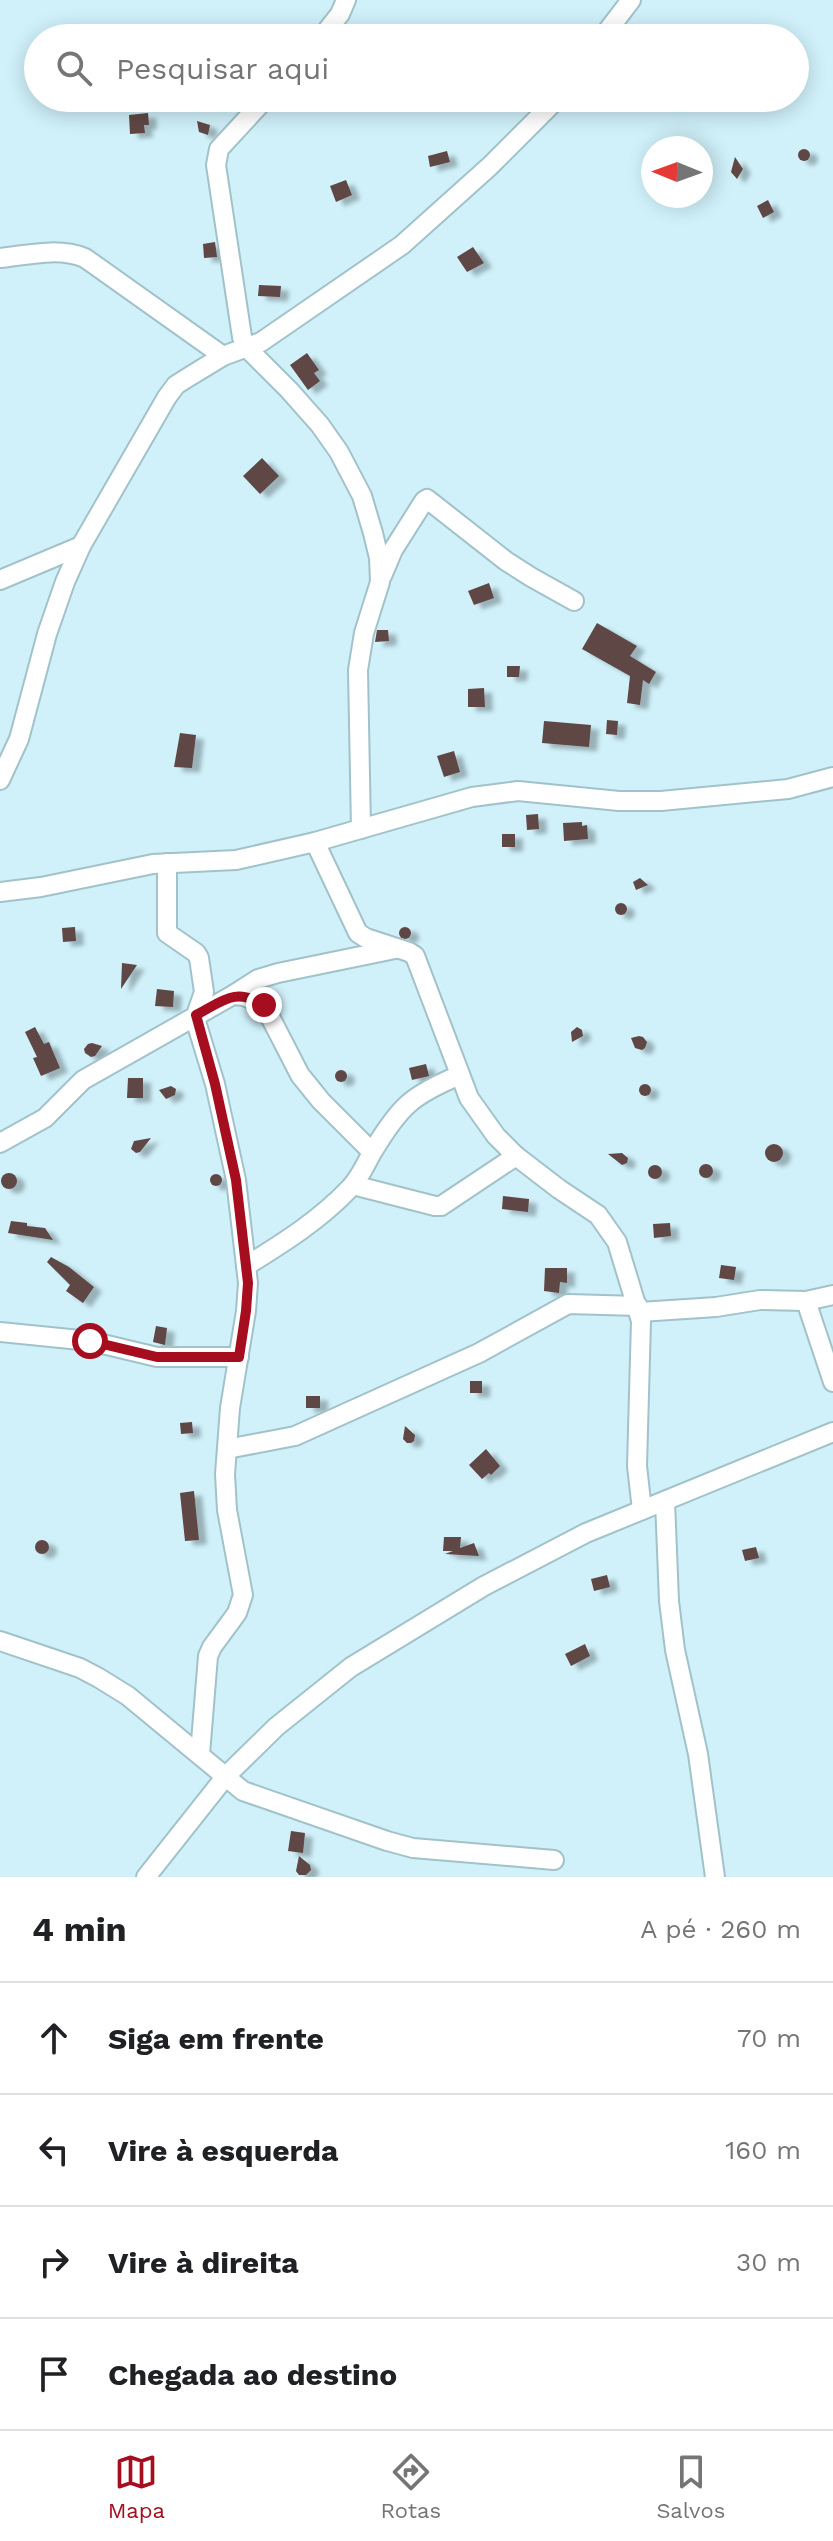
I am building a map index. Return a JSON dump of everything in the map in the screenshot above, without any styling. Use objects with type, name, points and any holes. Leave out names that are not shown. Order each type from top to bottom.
[{"type":"street","points":[[332,24],[346,0]]},
{"type":"street","points":[[613,24],[631,0]]},
{"type":"street","points":[[253,112],[216,156],[239,321],[247,348],[320,425],[339,452],[362,496],[379,558],[380,582]]},
{"type":"street","points":[[0,780],[19,739],[47,634],[81,546],[176,385],[223,356],[247,348],[306,312],[402,245],[490,166],[544,112]]},
{"type":"street","points":[[0,258],[71,252],[85,258],[223,356]]},
{"type":"street","points":[[361,829],[358,670],[364,633],[393,550],[424,501],[427,499],[506,561],[574,601]]},
{"type":"street","points":[[0,580],[81,546]]},
{"type":"street","points":[[0,892],[41,887],[126,868],[236,860],[315,842],[472,797],[518,791],[619,801],[661,801],[788,789],[833,777]]},
{"type":"street","points":[[315,842],[358,933],[415,956],[469,1098],[496,1136],[516,1156],[598,1215],[617,1242],[639,1309],[637,1466],[642,1510]]},
{"type":"street","points":[[167,863],[167,933],[199,958],[204,992],[196,1015],[236,1180],[246,1266],[246,1311],[230,1408],[225,1474],[227,1510],[243,1595],[237,1613],[208,1656],[200,1754]]},
{"type":"street","points":[[0,1143],[45,1118],[83,1080],[258,979],[398,948]]},
{"type":"street","points":[[264,1005],[278,973]]},
{"type":"street","points":[[233,995],[244,996],[264,1005],[300,1075],[321,1101],[372,1152]]},
{"type":"street","points":[[246,1266],[296,1235],[353,1185],[405,1105],[427,1089],[460,1075]]},
{"type":"street","points":[[353,1185],[441,1206],[516,1156]]},
{"type":"street","points":[[227,1449],[295,1436],[479,1353],[568,1304],[639,1309],[716,1307],[760,1300],[806,1301],[833,1295]]},
{"type":"street","points":[[806,1301],[833,1382]]},
{"type":"street","points":[[0,1332],[90,1341],[157,1357],[239,1357]]},
{"type":"street","points":[[146,1877],[226,1776],[276,1727],[351,1667],[484,1586],[586,1533],[833,1432]]},
{"type":"street","points":[[665,1501],[669,1601],[675,1650],[698,1754],[715,1877]]},
{"type":"street","points":[[0,1641],[80,1668],[99,1678],[128,1696],[243,1791],[387,1841],[440,1851],[554,1860]]},
{"type":"building","points":[[148,113],[149,125],[144,125],[145,133],[130,134],[129,115]]},
{"type":"building","points":[[197,121],[210,125],[208,135],[199,132]]},
{"type":"building","points":[[799,150],[809,150],[809,160],[799,160]]},
{"type":"building","points":[[447,151],[450,162],[430,167],[428,156]]},
{"type":"building","points":[[735,157],[743,169],[737,179],[731,172]]},
{"type":"building","points":[[346,180],[352,195],[336,202],[330,186]]},
{"type":"building","points":[[768,200],[774,212],[763,218],[757,206]]},
{"type":"building","points":[[215,242],[217,257],[204,258],[203,244]]},
{"type":"building","points":[[473,247],[484,263],[467,272],[457,257]]},
{"type":"building","points":[[259,285],[281,286],[280,297],[258,296]]},
{"type":"building","points":[[307,353],[319,370],[314,373],[320,381],[308,390],[290,365]]},
{"type":"building","points":[[262,458],[279,476],[260,494],[243,476]]},
{"type":"building","points":[[489,583],[494,598],[474,605],[468,591]]},
{"type":"building","points":[[597,623],[637,646],[630,656],[656,672],[649,684],[643,680],[640,705],[627,703],[630,676],[582,649]]},
{"type":"building","points":[[377,630],[388,630],[389,641],[375,642]]},
{"type":"building","points":[[507,666],[520,666],[519,677],[507,677]]},
{"type":"building","points":[[484,688],[485,707],[468,707],[468,689]]},
{"type":"building","points":[[607,720],[618,721],[617,735],[606,734]]},
{"type":"building","points":[[544,721],[591,725],[589,747],[542,743]]},
{"type":"building","points":[[180,733],[196,735],[192,768],[174,767]]},
{"type":"building","points":[[454,751],[460,772],[444,777],[437,756]]},
{"type":"building","points":[[538,814],[539,829],[527,830],[526,815]]},
{"type":"building","points":[[582,822],[582,826],[587,825],[588,839],[564,841],[563,823]]},
{"type":"building","points":[[502,834],[515,834],[515,847],[502,847]]},
{"type":"building","points":[[640,878],[648,885],[636,890],[633,882]]},
{"type":"building","points":[[616,904],[626,904],[626,914],[616,914]]},
{"type":"building","points":[[75,927],[76,941],[63,942],[62,928]]},
{"type":"building","points":[[400,928],[410,928],[410,938],[400,938]]},
{"type":"building","points":[[122,963],[137,965],[121,989]]},
{"type":"building","points":[[157,989],[174,991],[173,1007],[155,1006]]},
{"type":"building","points":[[35,1027],[44,1044],[49,1042],[60,1068],[41,1076],[33,1058],[37,1057],[25,1032]]},
{"type":"building","points":[[577,1027],[582,1030],[583,1036],[572,1042],[571,1032]]},
{"type":"building","points":[[639,1036],[647,1042],[642,1050],[635,1048],[631,1038]]},
{"type":"building","points":[[92,1043],[102,1046],[91,1057],[84,1049]]},
{"type":"building","points":[[426,1064],[429,1076],[412,1080],[409,1068]]},
{"type":"building","points":[[336,1071],[346,1071],[346,1081],[336,1081]]},
{"type":"building","points":[[128,1078],[143,1078],[143,1098],[127,1098]]},
{"type":"building","points":[[640,1085],[650,1085],[650,1095],[640,1095]]},
{"type":"building","points":[[171,1086],[176,1089],[175,1095],[166,1099],[159,1090]]},
{"type":"building","points":[[151,1138],[140,1152],[131,1149],[134,1141]]},
{"type":"building","points":[[770,1144],[778,1144],[783,1153],[781,1160],[770,1162],[765,1157],[765,1149]]},
{"type":"building","points":[[622,1153],[628,1158],[627,1163],[622,1165],[608,1154]]},
{"type":"building","points":[[706,1164],[713,1171],[706,1178],[699,1171]]},
{"type":"building","points":[[655,1165],[662,1172],[655,1179],[648,1172]]},
{"type":"building","points":[[9,1173],[17,1181],[9,1189],[1,1181]]},
{"type":"building","points":[[216,1174],[222,1180],[216,1186],[210,1180]]},
{"type":"building","points":[[503,1196],[529,1199],[528,1212],[502,1209]]},
{"type":"building","points":[[11,1221],[45,1228],[53,1240],[8,1233]]},
{"type":"building","points":[[670,1223],[671,1236],[654,1238],[653,1224]]},
{"type":"building","points":[[51,1257],[94,1287],[83,1303],[66,1291],[70,1285],[47,1262]]},
{"type":"building","points":[[721,1265],[736,1267],[734,1280],[719,1278]]},
{"type":"building","points":[[545,1268],[567,1268],[567,1283],[560,1282],[559,1293],[544,1291]]},
{"type":"building","points":[[156,1326],[167,1328],[165,1345],[153,1342]]},
{"type":"building","points":[[470,1381],[482,1381],[482,1393],[470,1393]]},
{"type":"building","points":[[306,1396],[320,1396],[320,1408],[306,1408]]},
{"type":"building","points":[[192,1422],[193,1433],[181,1434],[180,1423]]},
{"type":"building","points":[[405,1426],[415,1435],[411,1443],[403,1439]]},
{"type":"building","points":[[486,1449],[500,1466],[482,1479],[469,1465]]},
{"type":"building","points":[[194,1491],[199,1540],[185,1541],[180,1493]]},
{"type":"building","points":[[444,1537],[461,1537],[460,1548],[474,1543],[479,1556],[445,1554],[453,1551],[443,1551]]},
{"type":"building","points":[[42,1540],[49,1547],[42,1554],[35,1547]]},
{"type":"building","points":[[756,1547],[759,1558],[745,1561],[742,1550]]},
{"type":"building","points":[[607,1575],[610,1587],[594,1591],[591,1579]]},
{"type":"building","points":[[585,1644],[590,1656],[571,1666],[565,1654]]},
{"type":"building","points":[[291,1831],[305,1833],[303,1853],[288,1851]]},
{"type":"building","points":[[299,1856],[310,1865],[311,1870],[306,1875],[299,1875],[296,1871]]},
{"type":"route","points":[[90,1341],[157,1357],[239,1357],[248,1283],[236,1180],[196,1015],[233,995],[244,996],[264,1005]]}]
